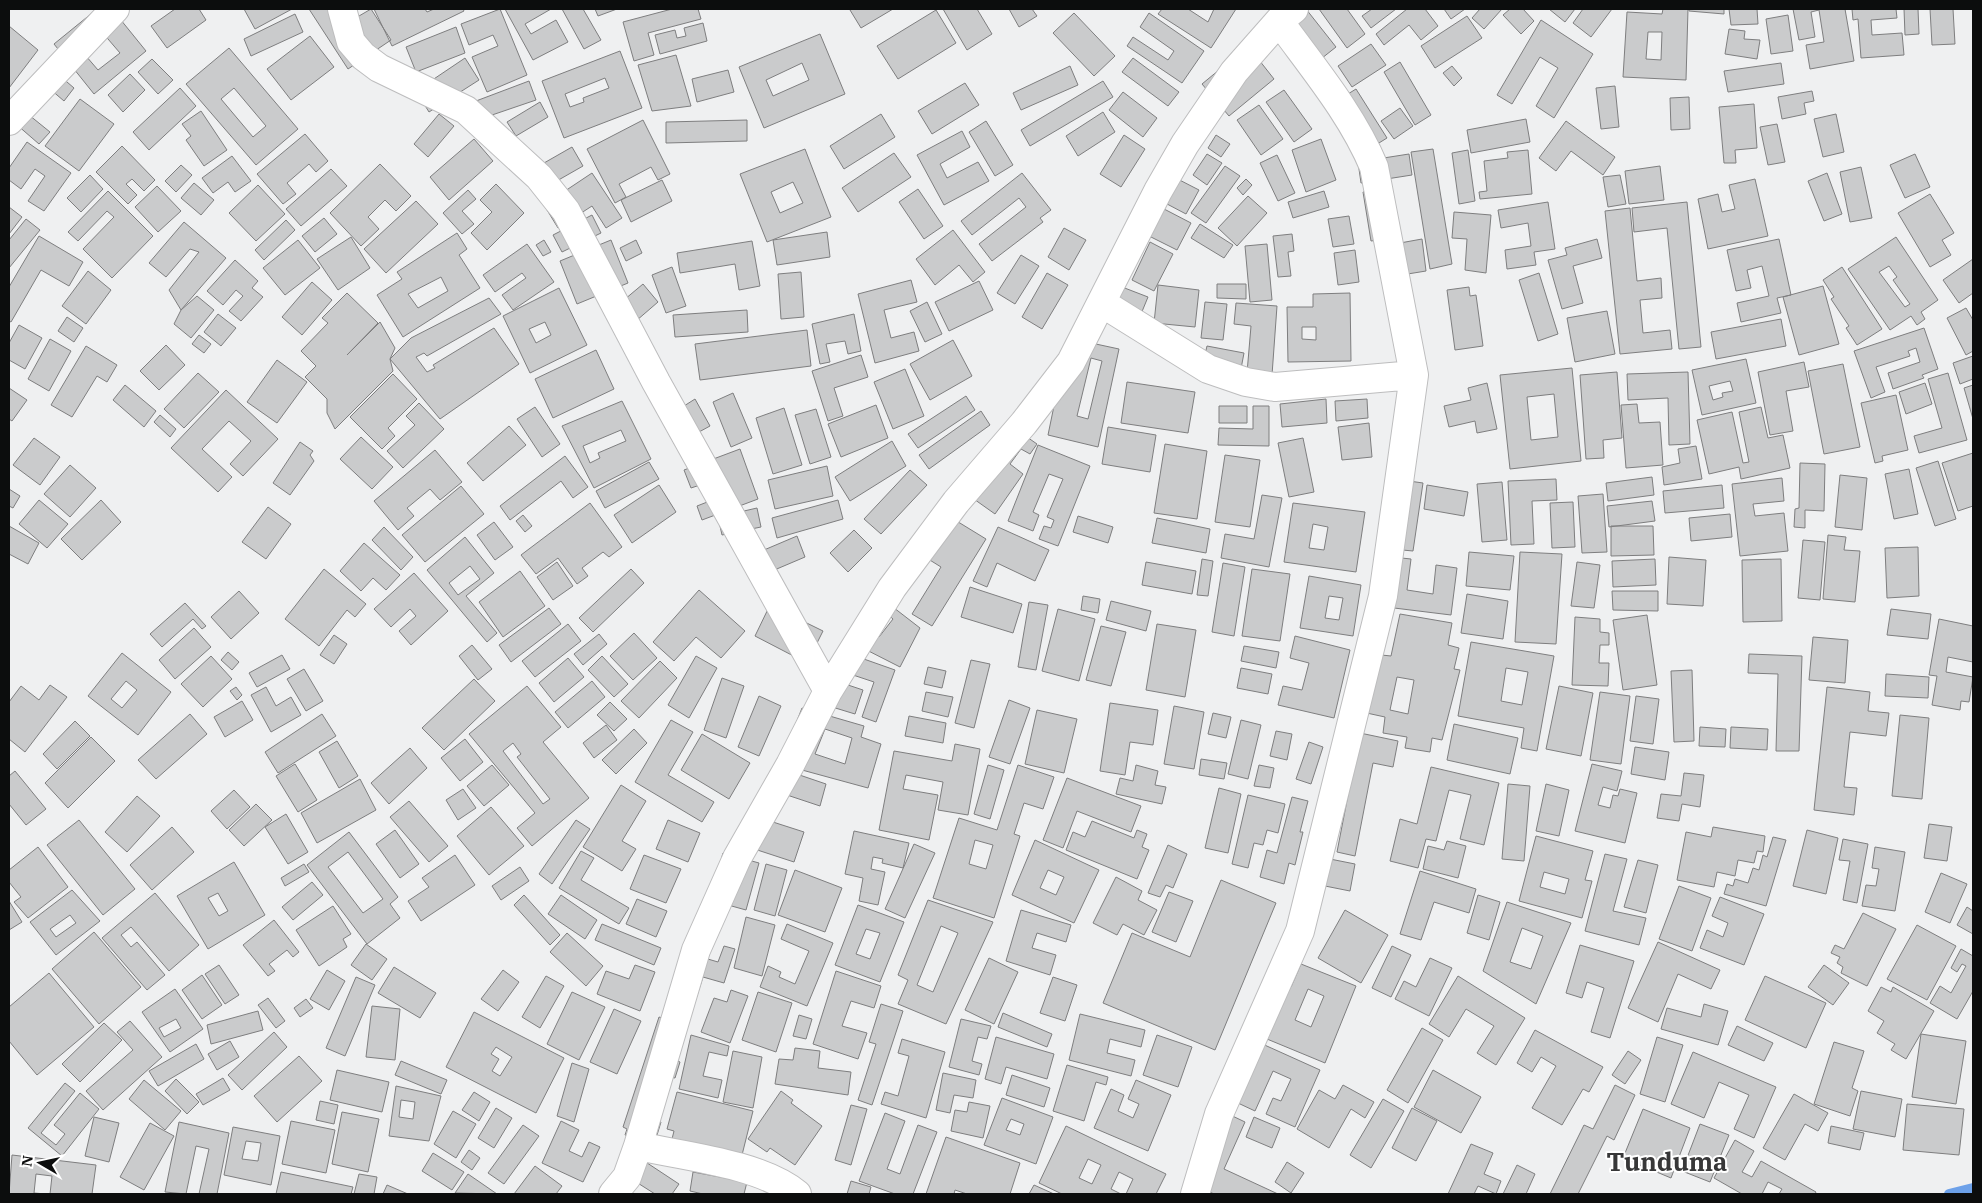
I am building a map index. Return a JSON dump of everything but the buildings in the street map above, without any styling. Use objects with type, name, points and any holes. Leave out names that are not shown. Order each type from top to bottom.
[{"type":"street","points":[[9,121],[114,9]]},
{"type":"street","points":[[342,9],[351,42],[363,56],[379,68],[466,110],[539,177],[566,211],[656,382],[828,691]]},
{"type":"street","points":[[614,1194],[627,1176],[638,1146],[696,950],[737,858],[790,765],[828,691],[892,588],[956,502],[1024,423],[1071,362],[1158,190],[1185,144],[1234,72],[1287,15],[1363,140],[1374,167],[1414,375],[1383,596],[1300,931],[1219,1114],[1195,1194]]},
{"type":"street","points":[[1102,303],[1208,369],[1246,382],[1275,386],[1414,375]]},
{"type":"street","points":[[638,1146],[757,1172],[777,1180],[797,1194]]},
{"type":"waterway","points":[[1949,1194],[1973,1188]]},
{"type":"district","name":"Tunduma","points":[[1667,1162]]}]
